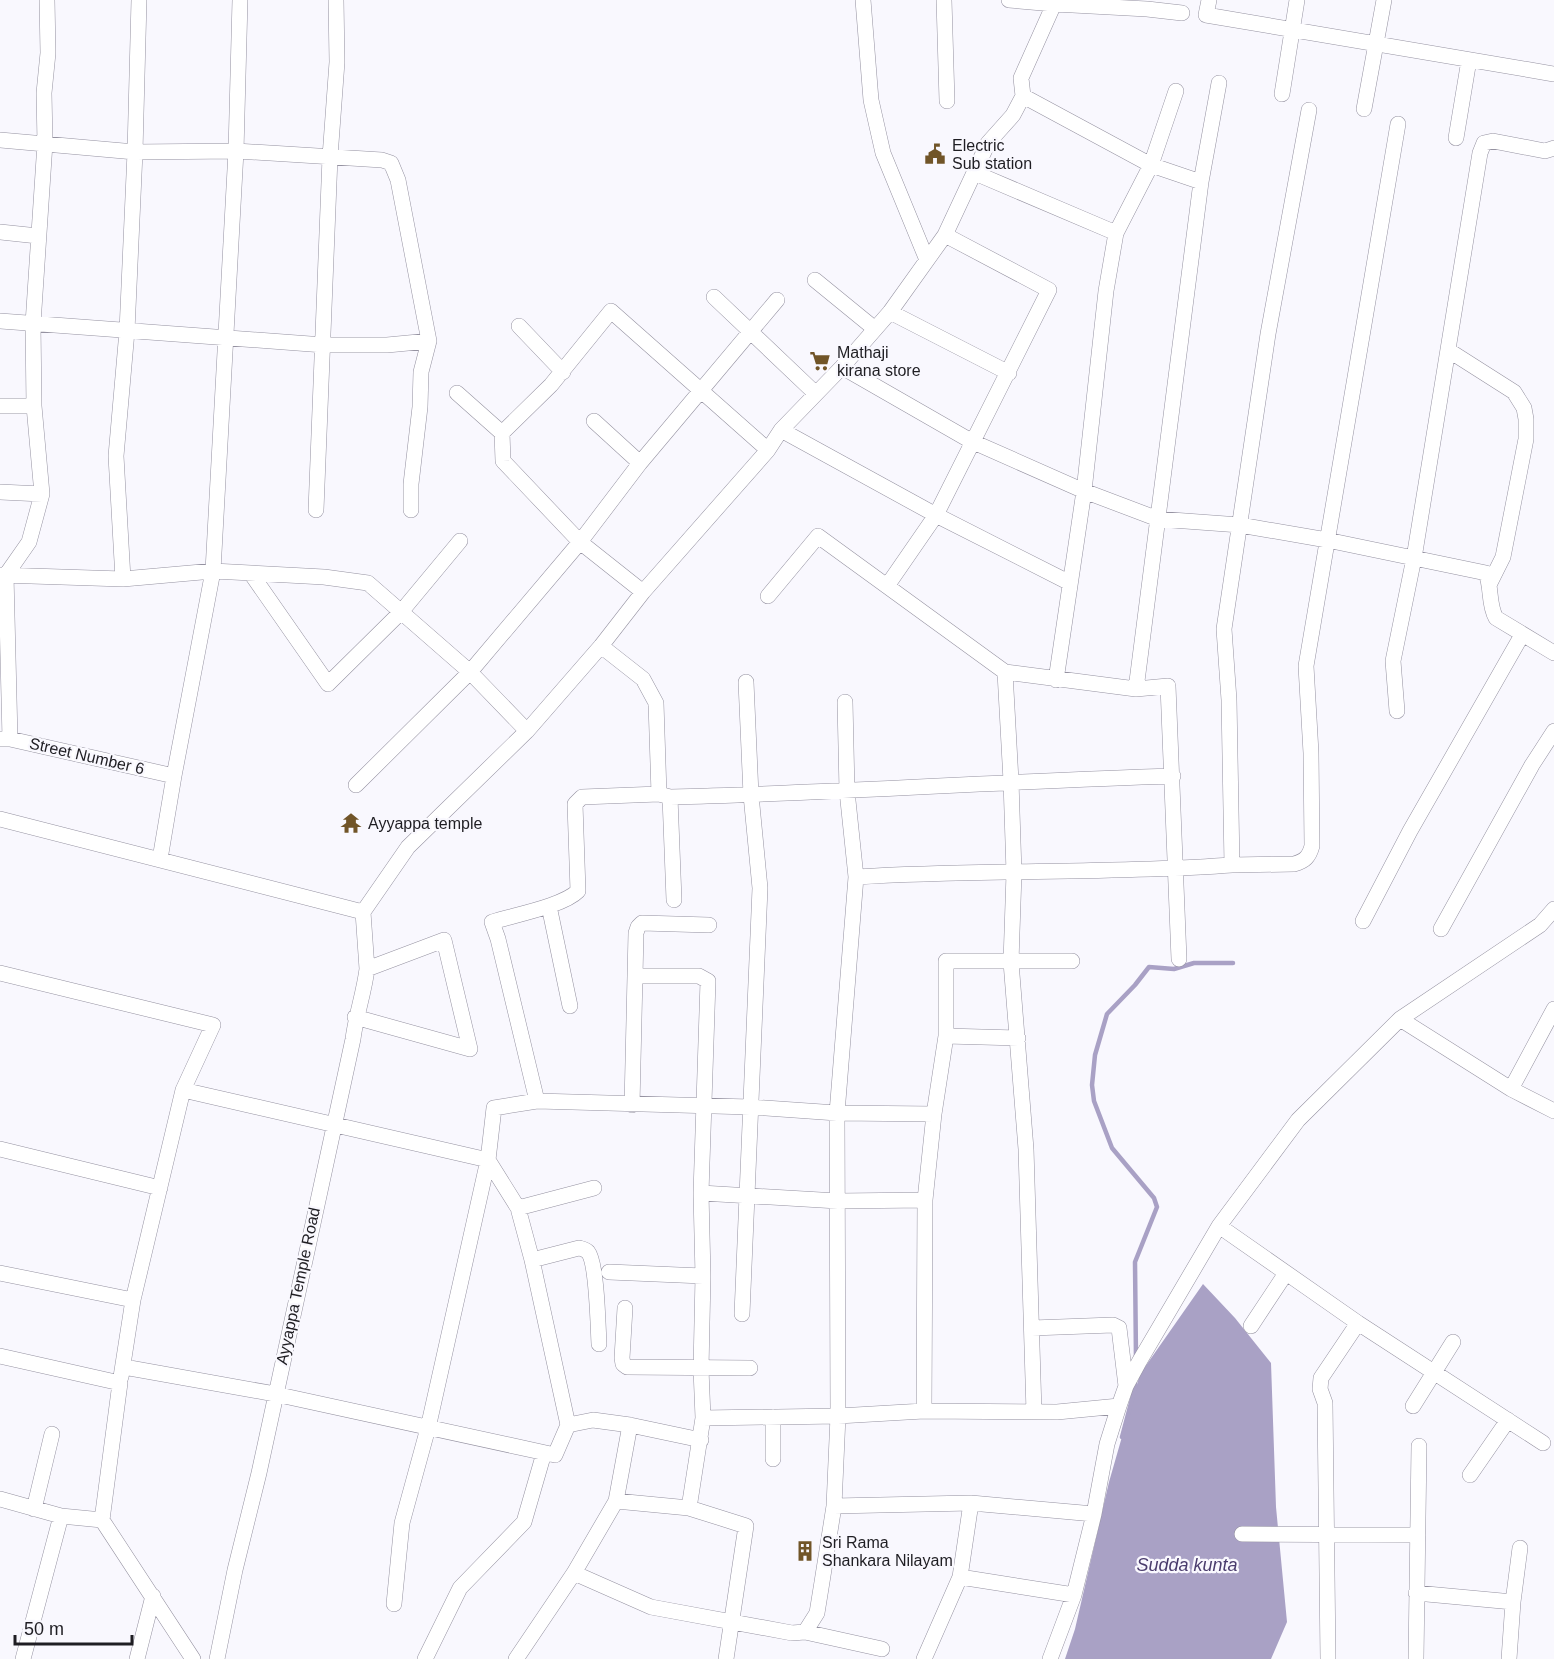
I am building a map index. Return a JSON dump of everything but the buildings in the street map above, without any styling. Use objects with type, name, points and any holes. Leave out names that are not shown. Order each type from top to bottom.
[{"type":"street","points":[[5,739],[3,575],[29,542],[42,494],[34,406],[33,324],[45,143],[47,0]]},
{"type":"street","points":[[123,579],[116,456],[126,331],[135,152],[139,0]]},
{"type":"street","points":[[160,859],[213,571],[236,151],[240,0]]},
{"type":"street","points":[[316,510],[330,157],[337,62],[336,0]]},
{"type":"street","points":[[863,0],[871,100],[883,153],[927,260]]},
{"type":"street","points":[[944,0],[947,101]]},
{"type":"street","points":[[1009,0],[1148,4],[1182,14]]},
{"type":"street","points":[[1209,0],[1206,15],[1554,74]]},
{"type":"street","points":[[1282,94],[1297,0]]},
{"type":"street","points":[[1364,109],[1384,0]]},
{"type":"street","points":[[0,819],[363,912],[408,847],[527,731],[601,646],[643,592],[768,450],[781,430],[842,367],[890,312],[945,235],[988,142],[1013,115],[1023,96],[1021,78],[1054,2]]},
{"type":"street","points":[[1456,138],[1469,60]]},
{"type":"street","points":[[1136,689],[1201,182],[1219,83]]},
{"type":"street","points":[[1056,680],[1084,491],[1106,291],[1116,233],[1151,165],[1176,91]]},
{"type":"street","points":[[1023,96],[1151,165],[1201,182]]},
{"type":"street","points":[[1232,865],[1229,699],[1224,629],[1268,334],[1309,110]]},
{"type":"street","points":[[856,877],[922,873],[1014,873],[1294,864],[1310,855],[1312,846],[1311,753],[1306,666],[1398,124]]},
{"type":"street","points":[[0,141],[135,152],[236,151],[382,160],[391,163],[398,180],[429,341],[421,372],[420,407],[411,484],[411,510]]},
{"type":"street","points":[[1397,711],[1393,661],[1414,558],[1480,153],[1484,142],[1492,141],[1545,151],[1554,148]]},
{"type":"street","points":[[975,173],[1116,233]]},
{"type":"street","points":[[0,232],[38,236]]},
{"type":"street","points":[[887,586],[936,515],[1049,290],[945,235]]},
{"type":"street","points":[[815,280],[875,329]]},
{"type":"street","points":[[714,297],[815,393]]},
{"type":"street","points":[[356,785],[470,672],[580,542],[640,463],[777,300]]},
{"type":"street","points":[[502,433],[552,385],[611,311],[768,450]]},
{"type":"street","points":[[890,312],[1009,373]]},
{"type":"street","points":[[0,321],[324,345],[387,345],[429,341]]},
{"type":"street","points":[[519,326],[563,372]]},
{"type":"street","points":[[1448,350],[1514,392],[1524,408],[1526,419],[1526,439],[1503,557],[1490,583]]},
{"type":"street","points":[[842,367],[972,441],[1084,491],[1158,519],[1240,525],[1327,540],[1486,573],[1490,583],[1491,610],[1496,618],[1554,653]]},
{"type":"street","points":[[457,393],[502,433],[503,461],[580,542],[643,592]]},
{"type":"street","points":[[0,406],[34,406]]},
{"type":"street","points":[[594,421],[640,463]]},
{"type":"street","points":[[781,430],[936,515],[1070,583]]},
{"type":"street","points":[[0,492],[42,494]]},
{"type":"street","points":[[768,596],[818,536],[1005,672],[1136,689],[1168,686],[1179,959]]},
{"type":"street","points":[[252,575],[328,684],[401,612],[460,541]]},
{"type":"street","points":[[3,575],[123,579],[213,571],[252,575],[324,577],[368,583],[470,672],[527,731]]},
{"type":"street","points":[[1363,921],[1410,831],[1522,635]]},
{"type":"street","points":[[601,646],[643,679],[656,703],[674,900]]},
{"type":"street","points":[[1005,672],[1014,873],[1011,962],[1026,1149],[1034,1412]]},
{"type":"street","points":[[742,1314],[760,888],[751,795],[746,682]]},
{"type":"street","points":[[805,1632],[817,1613],[834,1506],[838,1416],[837,1113],[856,877],[847,791],[845,702]]},
{"type":"street","points":[[1441,929],[1532,765],[1554,731]]},
{"type":"street","name":"Street Number 6","points":[[5,739],[174,776]]},
{"type":"street","points":[[537,1101],[492,922],[549,906],[572,897],[578,891],[575,804],[578,799],[582,797],[665,795],[751,795],[1011,781],[1173,776]]},
{"type":"street","points":[[549,906],[570,1006]]},
{"type":"street","points":[[1050,1659],[1074,1595],[1094,1514],[1107,1444],[1126,1386],[1219,1226],[1298,1120],[1400,1018],[1547,925],[1554,909]]},
{"type":"street","name":"Ayyappa Temple Road","points":[[217,1659],[367,969],[363,912]]},
{"type":"street","points":[[632,1105],[638,927],[642,923],[709,925]]},
{"type":"street","points":[[356,1017],[470,1049],[444,940],[367,969]]},
{"type":"street","points":[[924,1412],[926,1200],[934,1114],[946,1036],[946,961],[1072,961]]},
{"type":"street","points":[[0,973],[213,1025],[183,1090],[133,1300],[102,1520],[193,1659]]},
{"type":"street","points":[[635,976],[699,976],[708,981],[701,1193],[703,1418],[689,1508]]},
{"type":"street","points":[[1511,1089],[1554,1010]]},
{"type":"street","points":[[1400,1018],[1511,1089],[1554,1111]]},
{"type":"street","points":[[946,1036],[1018,1038]]},
{"type":"street","points":[[124,1367],[275,1394],[555,1455],[568,1425],[532,1260],[518,1208],[488,1160],[183,1090]]},
{"type":"street","points":[[394,1604],[402,1523],[428,1428],[488,1160],[494,1108],[537,1101],[750,1107],[837,1113],[934,1114]]},
{"type":"street","points":[[0,1149],[160,1188]]},
{"type":"street","points":[[518,1208],[594,1188]]},
{"type":"street","points":[[701,1193],[838,1201],[926,1200]]},
{"type":"street","points":[[1219,1226],[1358,1323],[1543,1443]]},
{"type":"street","points":[[532,1260],[579,1248],[590,1254],[594,1273],[599,1344]]},
{"type":"street","points":[[609,1272],[703,1276]]},
{"type":"street","points":[[1251,1326],[1286,1273]]},
{"type":"street","points":[[0,1274],[133,1300]]},
{"type":"street","points":[[625,1308],[622,1358],[623,1364],[627,1367],[750,1368]]},
{"type":"street","points":[[1328,1659],[1325,1403],[1320,1389],[1321,1378],[1358,1323]]},
{"type":"street","points":[[1032,1328],[1113,1325],[1119,1328],[1126,1386]]},
{"type":"street","points":[[1413,1406],[1453,1342]]},
{"type":"street","points":[[0,1356],[120,1383]]},
{"type":"street","points":[[703,1418],[924,1412],[1117,1411]]},
{"type":"street","points":[[773,1417],[773,1459]]},
{"type":"street","points":[[568,1425],[593,1420],[630,1425],[701,1440]]},
{"type":"street","points":[[1470,1476],[1508,1420]]},
{"type":"street","points":[[519,1658],[574,1573],[616,1501],[630,1425]]},
{"type":"street","points":[[34,1509],[52,1434]]},
{"type":"street","points":[[1416,1659],[1419,1446]]},
{"type":"street","points":[[425,1659],[460,1588],[524,1522],[544,1453]]},
{"type":"street","points":[[0,1499],[61,1516],[102,1520]]},
{"type":"street","points":[[616,1501],[689,1508],[746,1526],[726,1659]]},
{"type":"street","points":[[834,1506],[972,1503],[1094,1514]]},
{"type":"street","points":[[924,1659],[960,1577],[972,1503]]},
{"type":"street","points":[[23,1659],[61,1516]]},
{"type":"street","points":[[1242,1534],[1418,1535]]},
{"type":"street","points":[[1509,1659],[1520,1548]]},
{"type":"street","points":[[574,1573],[651,1607],[792,1633],[805,1632],[882,1649]]},
{"type":"street","points":[[960,1577],[1074,1595]]},
{"type":"street","points":[[1416,1593],[1513,1602]]},
{"type":"street","points":[[138,1659],[153,1596]]},
{"type":"water","name":"Sudda kunta","points":[[1203,1284],[1235,1318],[1271,1363],[1276,1507],[1287,1622],[1271,1659],[1065,1659],[1075,1629],[1109,1482],[1140,1374]]},
{"type":"waterway","points":[[1136,1359],[1135,1262],[1157,1207],[1154,1198],[1112,1148],[1094,1101],[1092,1085],[1095,1055],[1107,1014],[1149,967],[1174,969],[1194,963],[1233,963]]},
{"type":"waterway","points":[[1122,1437],[1135,1388],[1135,1379]]},
{"type":"place","name":"Electric Sub station","points":[[935,154]]},
{"type":"place","name":"Mathaji kirana store","points":[[820,361]]},
{"type":"place","name":"Ayyappa temple","points":[[351,823]]},
{"type":"place","name":"Sri Rama Shankara Nilayam","points":[[805,1551]]}]
